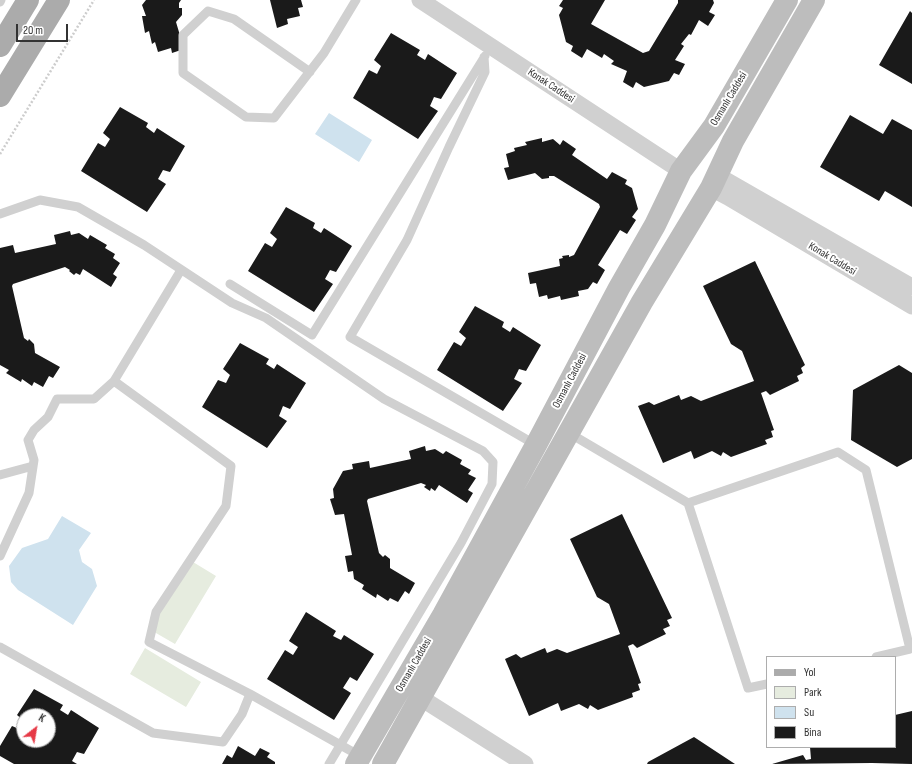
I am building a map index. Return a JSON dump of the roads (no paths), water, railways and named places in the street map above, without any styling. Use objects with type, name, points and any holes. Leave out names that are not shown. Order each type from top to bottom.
[{"type":"main road","points":[[0,46],[28,0]]},
{"type":"main road","points":[[0,96],[60,0]]},
{"type":"main road","name":"Osmanlı Caddesi","points":[[358,760],[443,615],[536,445],[619,288],[655,225],[682,171],[714,126],[788,0]]},
{"type":"main road","name":"Osmanlı Caddesi","points":[[383,764],[642,302],[714,182],[733,141],[814,0]]},
{"type":"main road","points":[[695,160],[707,163],[713,168],[714,182],[691,196],[683,192],[682,171],[695,160]]},
{"type":"street","name":"Konak Caddesi","points":[[420,0],[488,52],[682,171]]},
{"type":"street","name":"Konak Caddesi","points":[[714,182],[912,287]]},
{"type":"street","name":"Konak Caddesi","points":[[714,182],[728,197],[912,306]]},
{"type":"street","name":"Osmanlı Caddesi","points":[[421,698],[525,764]]},
{"type":"lane","points":[[310,72],[234,19],[208,11],[183,35],[183,73],[246,117],[274,118],[310,72],[324,53],[356,0]]},
{"type":"lane","points":[[230,284],[312,335],[488,52]]},
{"type":"lane","points":[[488,52],[485,72],[407,240],[350,337],[536,445]]},
{"type":"lane","points":[[0,214],[40,200],[78,207],[144,245],[232,303],[266,318],[384,399],[483,452],[493,462],[492,484],[461,543],[329,764]]},
{"type":"lane","points":[[0,556],[29,493],[34,460],[28,440],[34,430],[48,416],[57,399],[94,399],[114,381],[181,270]]},
{"type":"lane","points":[[114,381],[231,466],[226,506],[156,612],[149,642],[250,694],[340,745],[358,760]]},
{"type":"lane","points":[[569,433],[688,503],[748,688],[766,684]]},
{"type":"lane","points":[[688,503],[838,452],[866,470],[910,649],[880,656]]},
{"type":"lane","points":[[0,475],[33,466]]},
{"type":"lane","points":[[0,647],[153,733],[223,742],[242,714],[250,694]]},
{"type":"water","points":[[329,113],[372,140],[359,162],[315,134]]},
{"type":"water","points":[[62,516],[91,533],[79,550],[82,562],[92,569],[97,586],[73,625],[18,590],[11,582],[9,566],[22,548],[48,539]]}]
